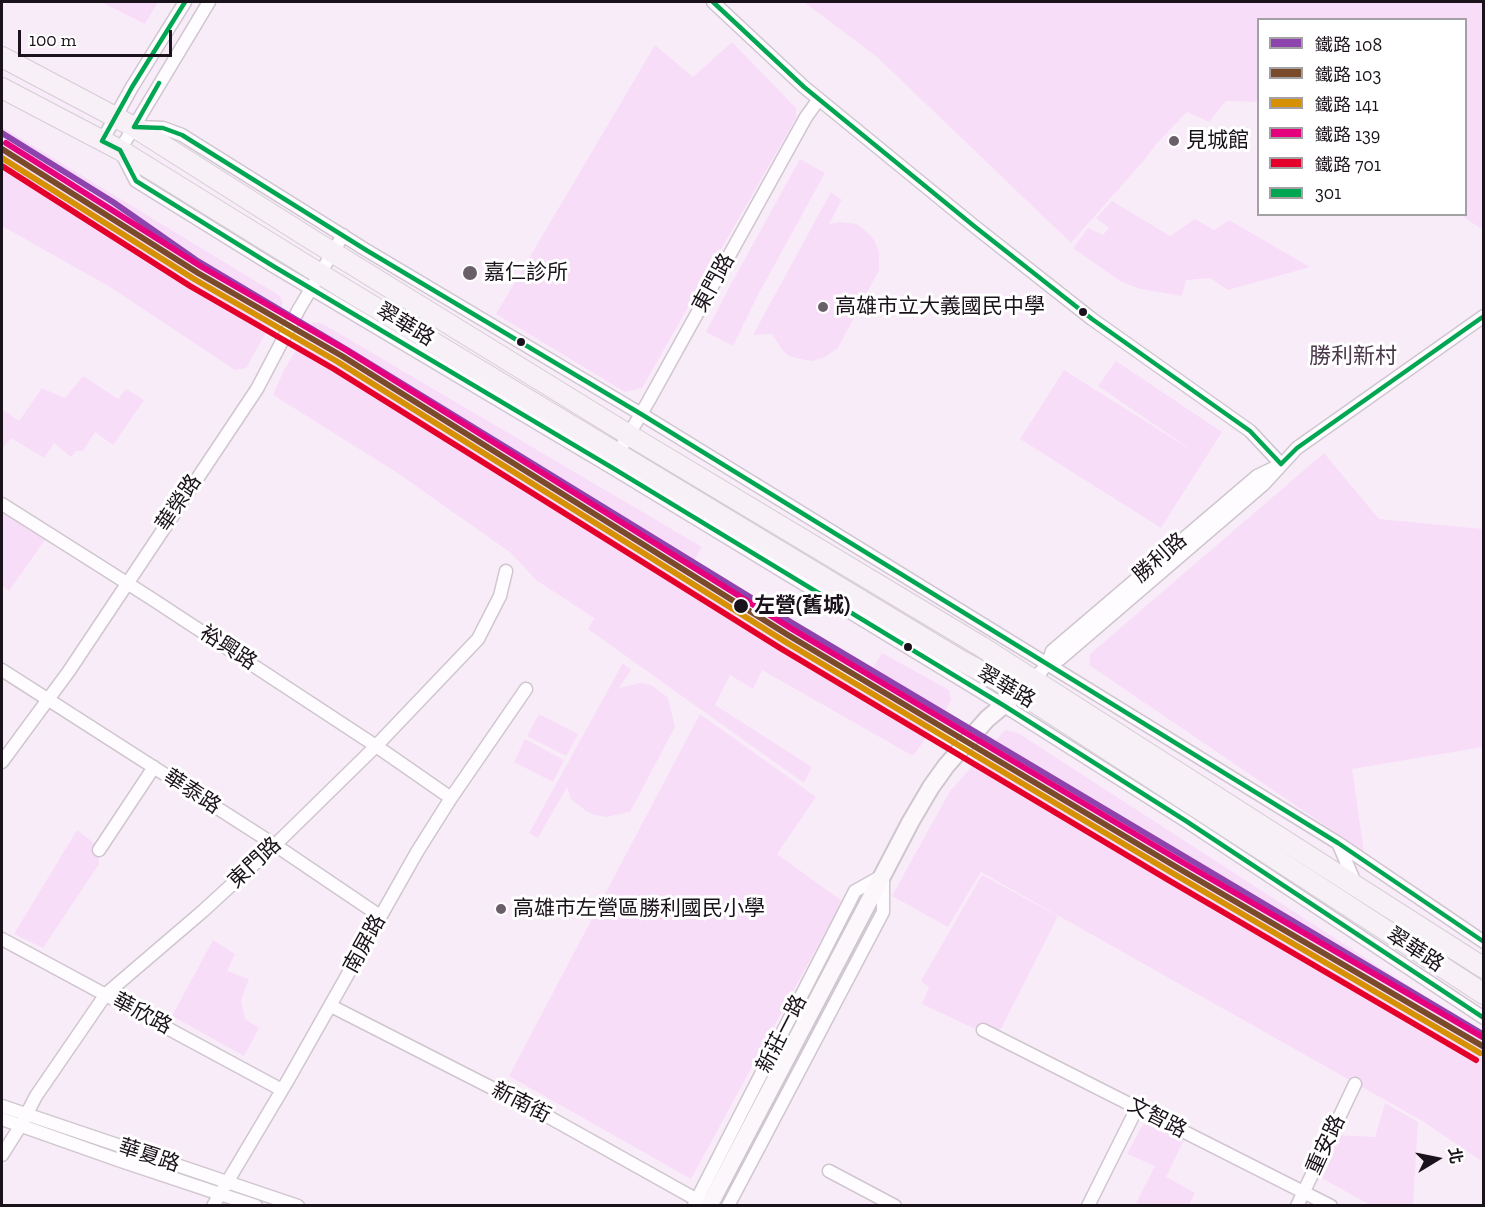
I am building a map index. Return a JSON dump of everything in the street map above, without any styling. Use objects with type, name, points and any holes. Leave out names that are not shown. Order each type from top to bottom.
[{"type":"main road","name":"翠華路","points":[[2,57],[134,127],[338,244],[630,435],[1027,686],[1323,864],[1484,968]]},
{"type":"main road","name":"翠華路","points":[[2,88],[120,150],[315,281],[613,460],[960,660],[1027,686],[1189,813],[1484,994]]},
{"type":"street","points":[[102,141],[184,2]]},
{"type":"street","points":[[120,150],[209,2]]},
{"type":"street","points":[[713,2],[819,99],[1059,294],[1250,431],[1281,464]]},
{"type":"street","name":"東門路","points":[[613,460],[630,435],[806,117],[819,99]]},
{"type":"street","name":"翠華路","points":[[338,244],[641,414],[1338,843],[1484,942]]},
{"type":"street","name":"華榮路","points":[[2,762],[108,612],[257,389],[315,281],[338,244]]},
{"type":"street","name":"勝利路","points":[[1027,686],[1048,663],[1052,651],[1257,476],[1281,464],[1297,448],[1484,316]]},
{"type":"street","name":"翠華路","points":[[613,460],[1003,705],[1189,813]]},
{"type":"street","name":"裕興路","points":[[2,504],[127,582],[451,798]]},
{"type":"street","name":"東門路","points":[[2,1155],[36,1096],[106,994],[203,912],[275,845],[376,746],[478,639],[500,596],[506,571]]},
{"type":"street","name":"華泰路","points":[[2,670],[275,845],[380,916]]},
{"type":"street","name":"新莊一路","points":[[702,1204],[883,875],[910,821],[931,787],[987,719],[1027,686]]},
{"type":"street","name":"南屏路","points":[[213,1206],[331,1006],[380,916],[451,798],[526,688]]},
{"type":"street","points":[[99,850],[154,767]]},
{"type":"street","points":[[1189,813],[1221,834]]},
{"type":"street","name":"翠華路","points":[[1221,834],[1484,1018]]},
{"type":"street","points":[[1338,843],[1356,885]]},
{"type":"street","points":[[1323,864],[1368,862]]},
{"type":"street","name":"新莊一路","points":[[728,1206],[882,912],[883,875]]},
{"type":"street","name":"華欣路","points":[[2,939],[282,1090]]},
{"type":"street","name":"新南街","points":[[331,1006],[547,1116],[702,1204]]},
{"type":"street","name":"文智路","points":[[982,1030],[1331,1206]]},
{"type":"street","name":"重安路","points":[[1297,1206],[1355,1084]]},
{"type":"street","name":"華夏路","points":[[2,1106],[23,1120],[78,1147],[256,1206]]},
{"type":"street","points":[[1088,1206],[1137,1108]]},
{"type":"street","name":"華夏路","points":[[2,1119],[23,1120],[226,1181],[298,1206]]},
{"type":"street","points":[[829,1171],[896,1206]]},
{"type":"shaded area","points":[[101,2],[158,2],[145,24]]},
{"type":"shaded area","points":[[804,2],[1483,2],[1483,230],[1462,216],[1467,216],[1467,18],[1257,18],[1257,102],[1226,101],[1209,122],[1187,112],[1157,143],[1071,243],[877,57]]},
{"type":"shaded area","points":[[732,42],[796,108],[796,118],[642,388],[625,392],[496,314],[655,45],[693,77]]},
{"type":"shaded area","points":[[2,127],[280,296],[283,303],[246,368],[235,370],[110,287],[2,226]]},
{"type":"shaded area","points":[[800,159],[825,173],[758,295],[733,346],[706,332]]},
{"type":"shaded area","points":[[831,192],[842,200],[829,224],[840,222],[857,224],[869,234],[879,252],[879,270],[838,348],[825,357],[812,361],[789,356],[772,334],[753,335]]},
{"type":"shaded area","points":[[1112,201],[1170,236],[1195,219],[1214,230],[1229,220],[1310,267],[1228,290],[1210,278],[1186,280],[1182,296],[1140,289],[1120,281],[1073,248],[1088,228],[1103,235],[1109,228],[1096,218]]},
{"type":"shaded area","points":[[313,322],[323,324],[702,547],[685,576],[776,623],[784,611],[786,625],[832,656],[836,669],[847,679],[863,684],[882,653],[949,690],[951,700],[946,710],[913,756],[762,670],[753,689],[730,675],[715,705],[812,767],[804,783],[588,629],[594,618],[536,580],[511,553],[396,472],[273,395],[284,370]]},
{"type":"shaded area","points":[[1116,361],[1222,432],[1161,528],[1020,439],[1064,370],[1199,455],[1098,386]]},
{"type":"shaded area","points":[[83,376],[118,399],[126,389],[144,400],[113,445],[95,432],[83,451],[76,451],[71,457],[54,443],[44,458],[11,438],[2,449],[2,409],[19,421],[42,388],[65,398]]},
{"type":"shaded area","points":[[1324,453],[1379,519],[1483,529],[1483,747],[1352,769],[1364,852],[1089,665],[1090,654]]},
{"type":"shaded area","points":[[2,510],[47,537],[9,591],[2,586]]},
{"type":"shaded area","points":[[623,663],[631,670],[619,688],[640,683],[651,685],[668,698],[675,727],[630,812],[606,817],[595,815],[571,799],[567,787],[538,838],[529,833]]},
{"type":"shaded area","points":[[539,714],[578,734],[566,756],[527,736]]},
{"type":"shaded area","points":[[700,714],[816,797],[777,854],[842,901],[691,1179],[509,1076]]},
{"type":"shaded area","points":[[1005,730],[1018,733],[1483,1034],[1483,1162],[1424,1122],[981,872],[948,927],[892,896],[950,791]]},
{"type":"shaded area","points":[[525,739],[564,760],[553,782],[514,762]]},
{"type":"shaded area","points":[[77,830],[98,846],[99,864],[43,948],[14,934]]},
{"type":"shaded area","points":[[982,875],[1058,916],[1001,1029],[973,1028],[922,1004],[929,987],[921,981]]},
{"type":"shaded area","points":[[213,940],[235,954],[227,971],[249,979],[241,1000],[245,1019],[259,1028],[244,1056],[172,1016]]},
{"type":"shaded area","points":[[1385,1103],[1418,1122],[1413,1205],[1370,1205],[1316,1175],[1336,1135],[1375,1137]]},
{"type":"shaded area","points":[[1149,1122],[1156,1123],[1185,1138],[1166,1177],[1195,1193],[1189,1205],[1135,1205],[1155,1166],[1127,1154],[1142,1126]]},
{"type":"rail line","name":"108","points":[[2,133],[113,202],[196,260],[349,351],[794,624],[1484,1035]]},
{"type":"rail line","name":"139","points":[[6,143],[202,267],[346,350],[792,629],[1182,862],[1484,1038]]},
{"type":"rail line","name":"103","points":[[2,149],[198,273],[342,356],[788,635],[1178,868],[1484,1047]]},
{"type":"rail line","name":"141","points":[[2,158],[194,279],[338,362],[784,641],[1174,874],[1480,1053]]},
{"type":"rail line","name":"701","points":[[2,166],[190,286],[334,369],[780,648],[1170,881],[1476,1060]]},
{"type":"transit line","name":"301","points":[[185,2],[132,87],[102,141],[120,150],[136,181],[273,266],[616,470],[1003,705],[1186,821],[1484,1018]]},
{"type":"transit line","name":"301","points":[[713,2],[804,87],[974,226],[1092,319],[1250,431],[1281,464]]},
{"type":"transit line","name":"301","points":[[159,83],[134,127],[163,128],[182,135],[366,250],[641,414],[1338,843],[1484,942]]},
{"type":"transit line","name":"301","points":[[1281,464],[1297,448],[1484,316]]},
{"type":"place","name":"見城館","points":[[1174,141]]},
{"type":"place","name":"嘉仁診所","points":[[470,273]]},
{"type":"place","name":"高雄市立大義國民中學","points":[[823,307]]},
{"type":"place","name":"左營(舊城)","points":[[741,606]]},
{"type":"place","name":"高雄市左營區勝利國民小學","points":[[501,909]]},
{"type":"district","name":"勝利新村","points":[[1353,357]]}]
